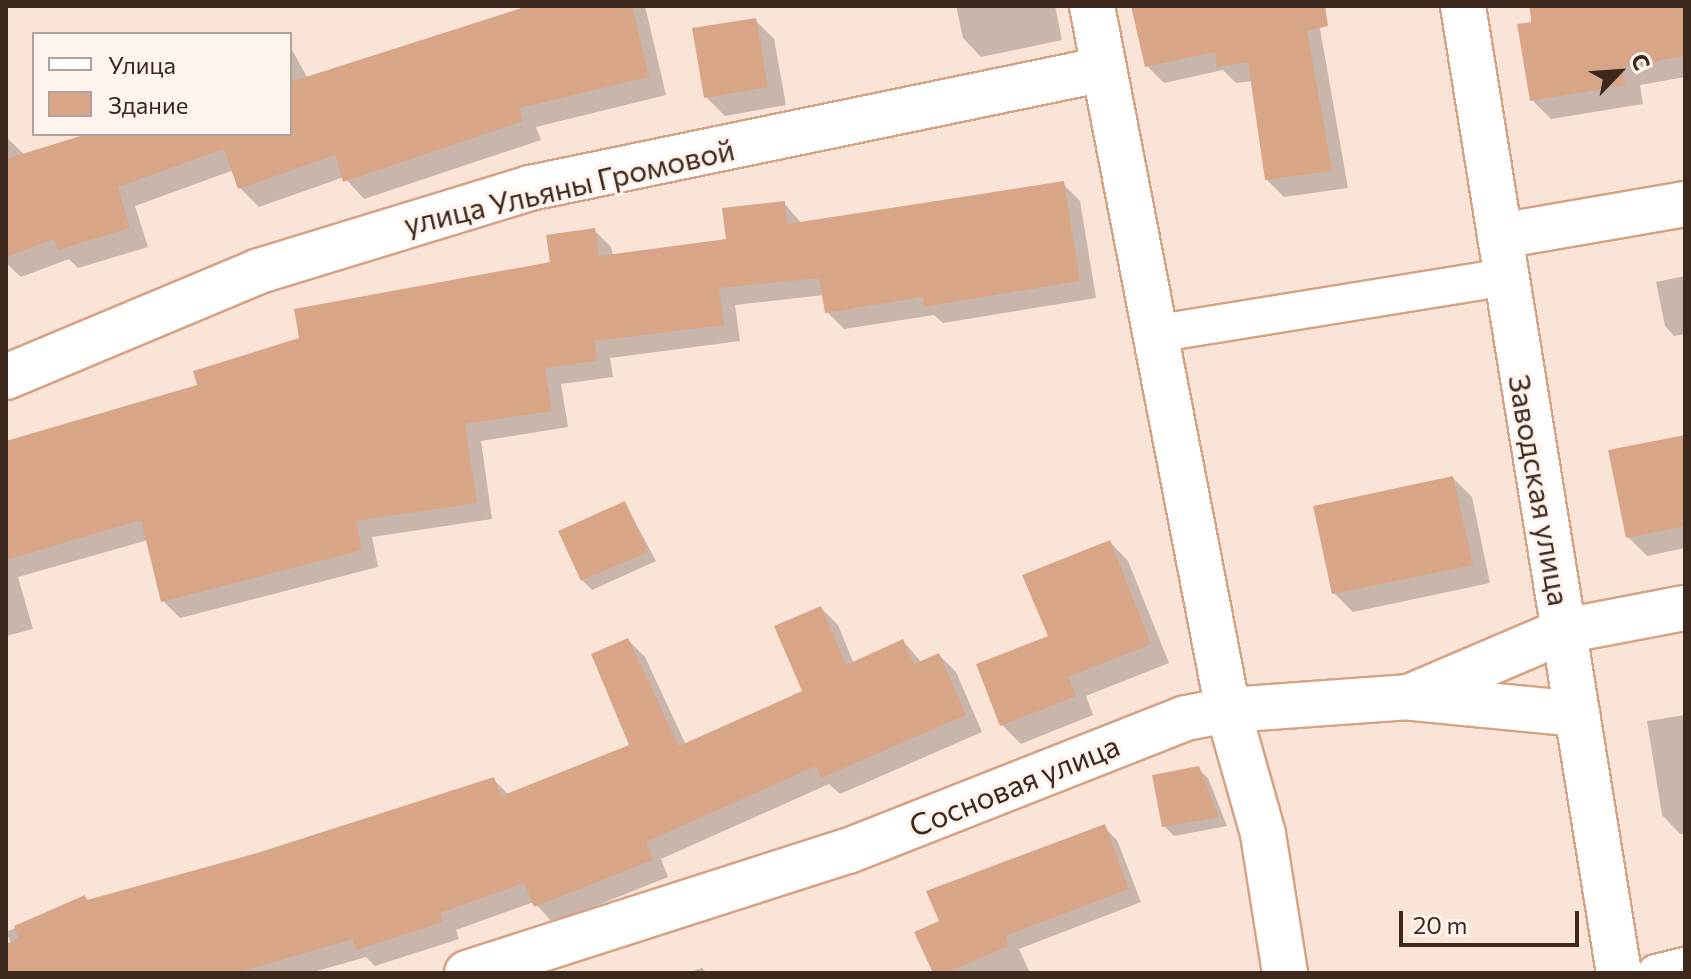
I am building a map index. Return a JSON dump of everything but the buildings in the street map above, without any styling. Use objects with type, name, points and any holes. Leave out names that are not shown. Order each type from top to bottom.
[{"type":"street","points":[[1092,6],[1228,710],[1263,834],[1285,973]]},
{"type":"street","name":"Заводская улица","points":[[1463,6],[1619,973]]},
{"type":"street","name":"улица Ульяны Громовой","points":[[6,377],[259,271],[530,188],[1104,69]]},
{"type":"street","points":[[1502,256],[1685,204]]},
{"type":"street","name":"Сосновая улица","points":[[467,973],[716,897],[940,817],[1164,725],[1228,710],[1409,697],[1564,631],[1685,608]]},
{"type":"street","points":[[1409,697],[1577,714]]},
{"type":"lane","points":[[1154,334],[1502,256]]},
{"type":"lane","points":[[1656,973],[1685,966]]}]
